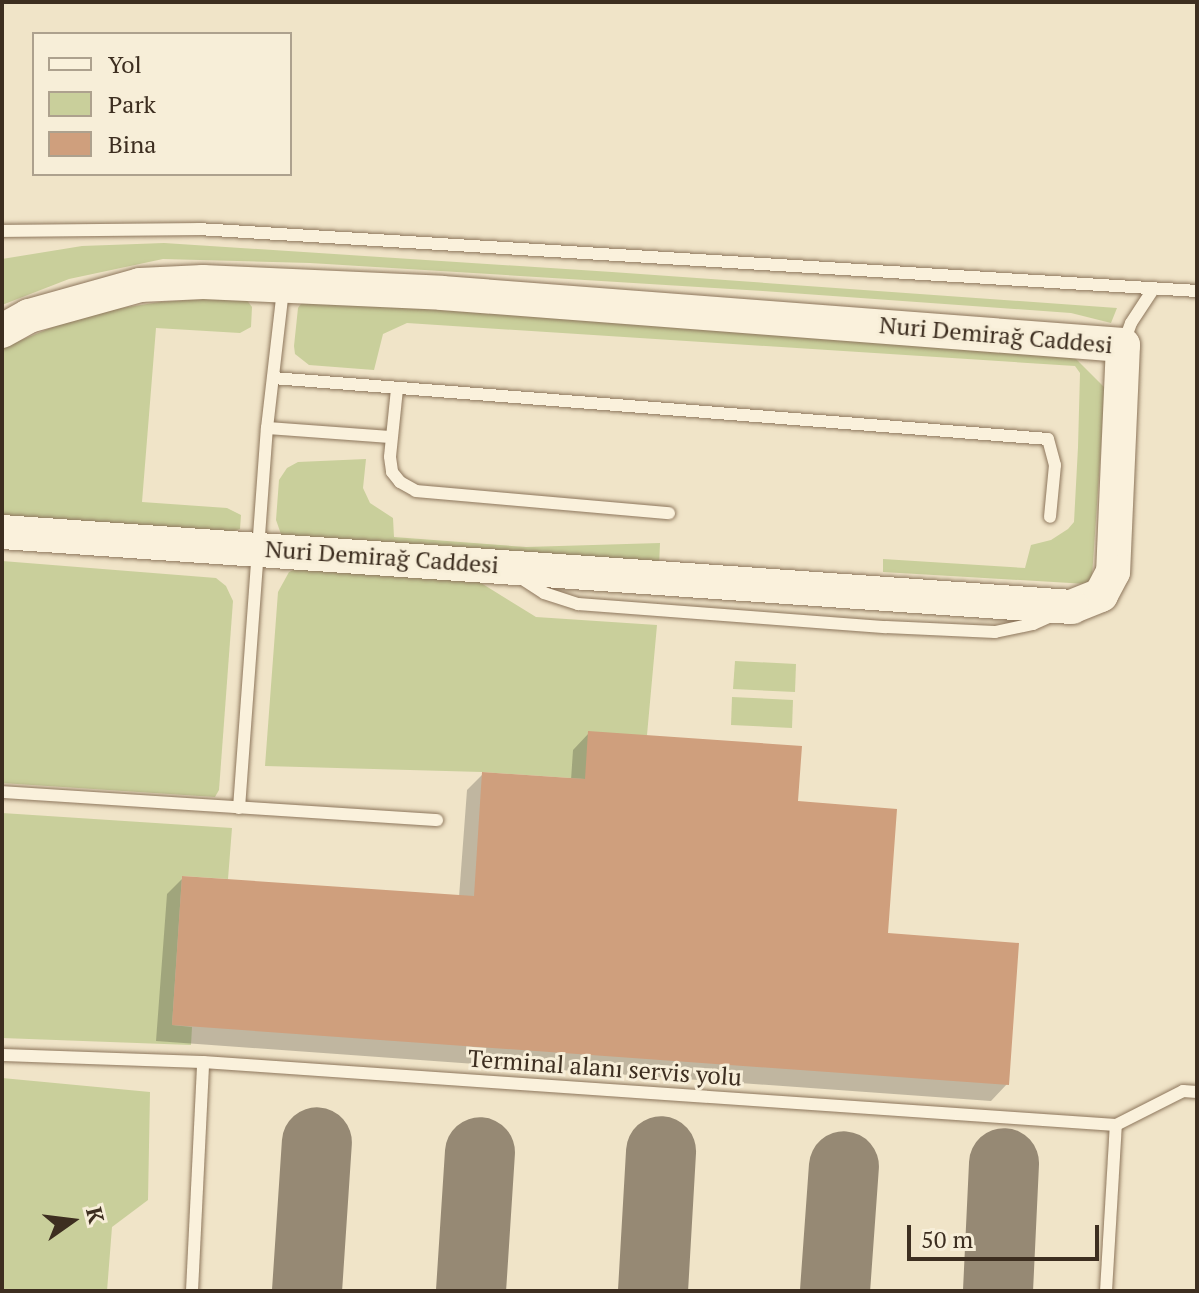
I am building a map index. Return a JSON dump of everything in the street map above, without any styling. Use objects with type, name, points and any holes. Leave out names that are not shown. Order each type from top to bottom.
[{"type":"main road","name":"Nuri Demirağ Caddesi","points":[[2,331],[29,316],[140,285],[203,282],[442,293],[1123,345],[1113,572],[1101,595],[1072,607],[2,532]]},
{"type":"lane","points":[[2,231],[198,229],[1197,291]]},
{"type":"lane","points":[[239,808],[267,428],[283,288]]},
{"type":"lane","points":[[1123,345],[1131,323],[1154,288]]},
{"type":"lane","points":[[273,378],[1048,439],[1055,465],[1050,517]]},
{"type":"lane","points":[[397,389],[391,437],[392,472],[400,482],[416,491],[669,513]]},
{"type":"lane","points":[[267,428],[391,437]]},
{"type":"lane","points":[[2,792],[437,820]]},
{"type":"lane","name":"Terminal alanı servis yolu","points":[[2,1055],[203,1062],[1116,1125]]},
{"type":"lane","points":[[192,1291],[203,1062]]},
{"type":"lane","points":[[1106,1291],[1116,1125],[1183,1091],[1197,1092]]},
{"type":"green space","points":[[164,243],[1117,308],[1111,323],[1071,313],[763,291],[310,263],[163,259],[69,279],[2,305],[2,259],[82,246]]},
{"type":"green space","points":[[232,297],[246,299],[252,307],[251,327],[240,333],[156,328],[142,502],[227,508],[241,515],[240,529],[231,532],[2,515],[2,348],[65,322],[108,310],[160,302]]},
{"type":"green space","points":[[303,301],[1069,352],[1105,388],[1092,577],[1087,584],[883,572],[883,559],[1025,568],[1031,545],[1051,540],[1068,529],[1074,522],[1078,447],[1080,373],[1075,366],[407,323],[383,334],[374,370],[309,365],[295,354],[294,346],[298,308]]},
{"type":"green space","points":[[366,459],[363,488],[370,503],[393,518],[394,537],[526,547],[660,543],[659,567],[282,537],[276,520],[279,480],[287,468],[298,462]]},
{"type":"green space","points":[[2,561],[216,578],[226,586],[233,601],[219,790],[215,797],[2,783]]},
{"type":"green space","points":[[303,566],[473,578],[536,617],[657,625],[647,735],[585,779],[482,772],[265,766],[278,592],[289,572]]},
{"type":"green space","points":[[735,661],[796,664],[795,692],[733,689]]},
{"type":"green space","points":[[732,697],[793,700],[792,728],[731,725]]},
{"type":"green space","points":[[2,813],[232,828],[228,879],[182,876],[172,1025],[192,1027],[191,1045],[2,1038]]},
{"type":"green space","points":[[2,1078],[150,1092],[148,1200],[112,1227],[107,1291],[2,1291]]},
{"type":"building","points":[[588,731],[802,746],[798,801],[897,809],[888,933],[1019,943],[1009,1085],[172,1025],[182,876],[474,896],[482,772],[585,779]]},
{"type":"taxiway","points":[[307,1291],[317,1142]]},
{"type":"taxiway","points":[[653,1291],[661,1151]]},
{"type":"taxiway","points":[[471,1291],[480,1152]]},
{"type":"taxiway","points":[[998,1291],[1004,1163]]},
{"type":"taxiway","points":[[835,1291],[844,1166]]}]
